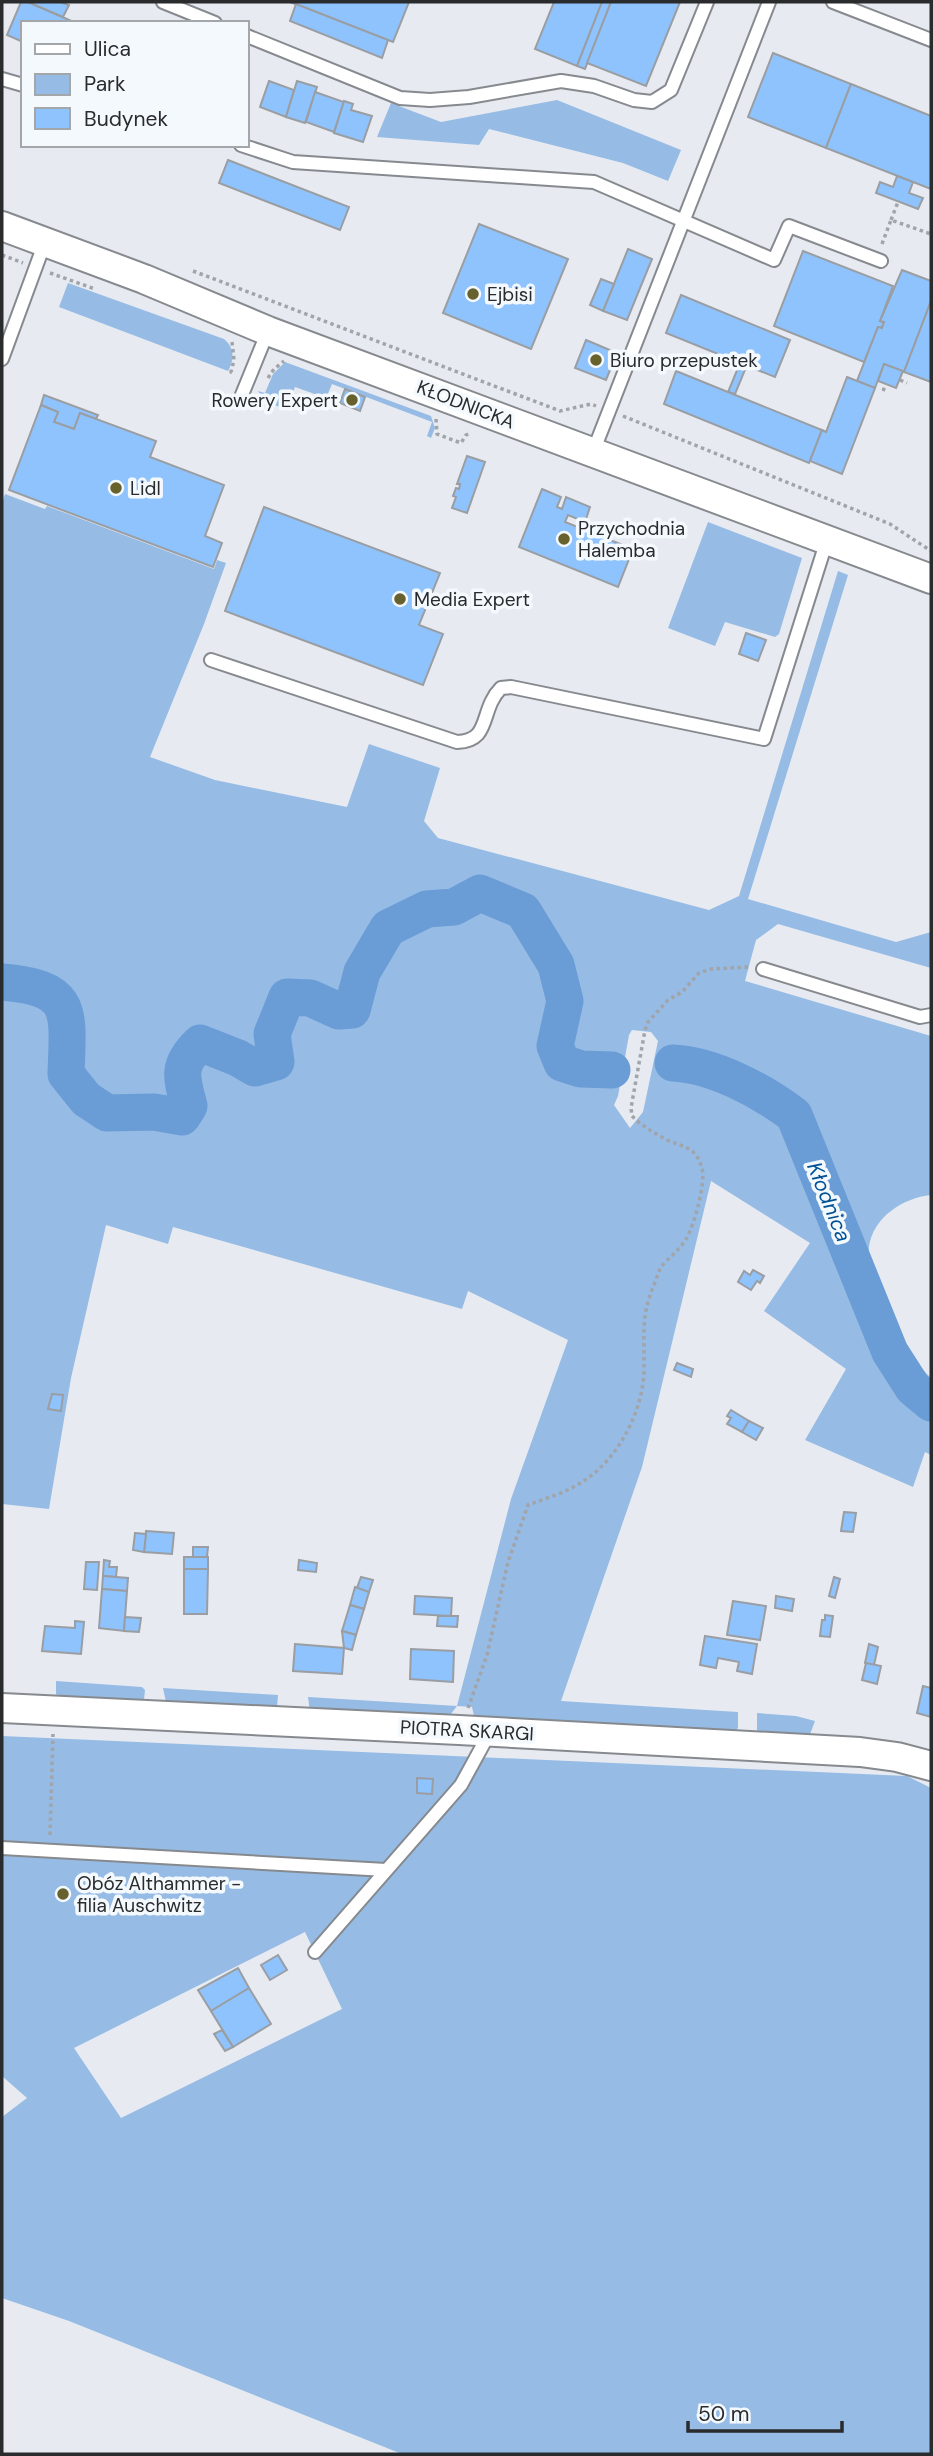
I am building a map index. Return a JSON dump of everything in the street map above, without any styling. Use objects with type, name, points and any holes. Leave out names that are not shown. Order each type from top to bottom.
[{"type":"street","name":"KŁODNICKA","points":[[2,226],[144,278],[268,331],[931,579]]},
{"type":"street","name":"PIOTRA SKARGI","points":[[2,1708],[860,1752],[897,1757],[931,1766]]},
{"type":"lane","points":[[163,2],[210,21]]},
{"type":"lane","points":[[248,36],[400,98],[430,100],[469,97],[561,81],[594,86],[634,100],[652,102],[671,90],[707,2]]},
{"type":"lane","points":[[593,452],[769,2]]},
{"type":"lane","points":[[833,2],[931,40]]},
{"type":"lane","points":[[2,79],[21,84]]},
{"type":"lane","points":[[247,147],[293,162],[594,182],[774,260],[789,226],[878,260]]},
{"type":"lane","points":[[2,359],[45,242]]},
{"type":"lane","points":[[239,402],[268,331]]},
{"type":"lane","points":[[211,660],[457,742],[471,742],[479,734],[491,697],[501,688],[512,687],[764,739],[827,540]]},
{"type":"lane","points":[[762,969],[920,1017],[931,1015]]},
{"type":"lane","points":[[315,1952],[461,1786],[490,1732]]},
{"type":"lane","points":[[2,1849],[386,1870]]},
{"type":"path","points":[[878,260],[898,202]]},
{"type":"path","points":[[891,220],[931,234]]},
{"type":"path","points":[[190,270],[560,411],[591,404],[890,524],[931,551]]},
{"type":"path","points":[[900,380],[908,383]]},
{"type":"path","points":[[883,391],[886,384]]},
{"type":"path","points":[[459,1730],[487,1656],[508,1562],[528,1505],[579,1485],[608,1459],[634,1422],[643,1393],[642,1333],[647,1304],[662,1266],[674,1256],[687,1238],[703,1181],[702,1169],[696,1155],[684,1144],[662,1137],[632,1116],[631,1108],[648,1022],[699,973],[718,968],[762,969]]},
{"type":"path","points":[[50,1851],[53,1711]]},
{"type":"green space","points":[[557,100],[681,150],[668,181],[623,163],[489,129],[479,145],[377,137],[391,103],[441,122]]},
{"type":"green space","points":[[68,283],[224,339],[232,354],[228,371],[59,307]]},
{"type":"green space","points":[[285,362],[431,416],[435,428],[431,438],[427,436],[432,422],[332,384],[326,398],[295,387],[286,410],[264,400],[258,391],[265,393],[273,374]]},
{"type":"green space","points":[[5,494],[45,509],[47,506],[214,569],[217,560],[226,563],[150,757],[215,780],[347,807],[369,744],[440,768],[424,821],[438,838],[709,910],[739,896],[838,571],[848,575],[748,899],[896,942],[931,932],[931,968],[778,924],[756,940],[745,981],[931,1036],[931,1195],[910,1200],[883,1218],[872,1236],[869,1254],[882,1302],[894,1331],[911,1356],[931,1378],[931,1455],[925,1452],[913,1487],[805,1440],[846,1369],[764,1311],[810,1243],[711,1181],[642,1467],[561,1701],[738,1712],[738,1728],[734,1733],[479,1722],[472,1707],[457,1706],[511,1499],[568,1340],[468,1291],[462,1309],[173,1227],[168,1244],[106,1225],[71,1378],[49,1509],[2,1504],[2,503]],"holes":[[[632,1030],[651,1032],[658,1041],[643,1112],[630,1128],[614,1105],[629,1035]]]},
{"type":"green space","points":[[708,522],[802,558],[779,634],[775,637],[725,622],[715,646],[668,628]]},
{"type":"green space","points":[[56,1681],[142,1687],[145,1690],[144,1700],[137,1703],[61,1698],[56,1694]]},
{"type":"green space","points":[[163,1688],[278,1695],[277,1708],[171,1704],[166,1702]]},
{"type":"green space","points":[[308,1697],[457,1706],[447,1719],[310,1712]]},
{"type":"green space","points":[[757,1713],[796,1716],[815,1721],[809,1737],[757,1733]]},
{"type":"green space","points":[[2,1736],[907,1776],[931,1788],[931,2454],[402,2454],[69,2321],[2,2298],[2,2117],[27,2098],[2,2076]],"holes":[[[305,1932],[342,2009],[121,2118],[74,2048]]]},
{"type":"building","points":[[21,2],[28,2],[71,21],[21,21],[21,41],[7,35]]},
{"type":"building","points":[[28,2],[60,2],[69,5],[63,17]]},
{"type":"building","points":[[290,2],[409,2],[393,42]]},
{"type":"building","points":[[554,2],[602,2],[577,66],[535,49]]},
{"type":"building","points":[[602,2],[611,2],[585,69],[577,66]]},
{"type":"building","points":[[611,2],[680,2],[646,86],[587,63]]},
{"type":"building","points":[[296,4],[388,40],[382,58],[290,21]]},
{"type":"building","points":[[773,53],[851,84],[826,148],[748,117]]},
{"type":"building","points":[[269,81],[294,90],[286,117],[260,107]]},
{"type":"building","points":[[297,81],[317,87],[305,123],[286,117]]},
{"type":"building","points":[[851,84],[931,116],[931,189],[826,148]]},
{"type":"building","points":[[315,92],[344,102],[334,132],[306,122]]},
{"type":"building","points":[[344,101],[353,104],[351,110],[372,116],[363,142],[334,133]]},
{"type":"building","points":[[228,160],[349,207],[340,230],[219,183]]},
{"type":"building","points":[[897,176],[913,182],[909,193],[923,198],[918,209],[876,193],[880,182],[893,187]]},
{"type":"building","name":"Ejbisi","points":[[479,224],[568,259],[531,349],[443,313]]},
{"type":"building","points":[[628,249],[652,259],[627,320],[603,311]]},
{"type":"building","points":[[803,251],[893,286],[880,321],[884,322],[882,328],[878,327],[864,362],[774,326]]},
{"type":"building","points":[[902,270],[931,281],[931,301],[904,372],[884,364],[875,388],[857,381],[878,327],[882,328],[884,322],[880,321]]},
{"type":"building","points":[[601,279],[614,284],[603,311],[590,305]]},
{"type":"building","points":[[681,295],[790,340],[775,377],[666,333]]},
{"type":"building","points":[[931,301],[931,382],[904,372]]},
{"type":"building","name":"Biuro przepustek","points":[[586,340],[617,353],[606,380],[575,368]]},
{"type":"building","points":[[740,363],[747,365],[735,394],[728,392]]},
{"type":"building","points":[[884,364],[903,371],[896,388],[878,381]]},
{"type":"building","points":[[676,371],[822,430],[809,463],[664,404]]},
{"type":"building","points":[[847,377],[875,388],[842,474],[810,461],[822,430],[826,432]]},
{"type":"building","name":"Rowery Expert","points":[[345,389],[365,397],[360,411],[340,403]]},
{"type":"building","points":[[44,395],[98,415],[96,419],[80,413],[74,429],[54,422],[58,412],[41,405]]},
{"type":"building","name":"Lidl","points":[[41,405],[58,412],[54,422],[74,429],[80,413],[156,441],[150,457],[224,485],[205,536],[222,543],[213,567],[9,490]]},
{"type":"building","points":[[467,456],[485,462],[467,513],[452,508],[456,497],[453,496],[456,488],[459,489],[460,484],[457,484]]},
{"type":"building","name":"Przychodnia Halemba","points":[[542,489],[561,497],[557,507],[562,509],[566,497],[590,507],[585,522],[568,515],[565,522],[633,549],[618,587],[519,547]]},
{"type":"building","points":[[264,507],[440,573],[419,625],[443,634],[423,685],[225,611]]},
{"type":"building","points":[[746,633],[766,640],[758,661],[739,654]]},
{"type":"building","points":[[753,1270],[764,1276],[751,1290],[738,1282],[744,1271],[750,1275]]},
{"type":"building","points":[[677,1363],[693,1369],[691,1377],[674,1370]]},
{"type":"building","points":[[52,1394],[63,1395],[61,1411],[48,1409]]},
{"type":"building","points":[[731,1410],[749,1421],[742,1432],[727,1424],[731,1418],[727,1416]]},
{"type":"building","points":[[749,1421],[763,1428],[756,1440],[742,1432]]},
{"type":"building","points":[[844,1512],[856,1513],[853,1532],[841,1531]]},
{"type":"building","points":[[146,1531],[174,1533],[172,1554],[144,1552]]},
{"type":"building","points":[[135,1533],[146,1534],[144,1552],[133,1550]]},
{"type":"building","points":[[193,1547],[208,1547],[207,1557],[193,1557]]},
{"type":"building","points":[[184,1557],[208,1557],[208,1569],[184,1569]]},
{"type":"building","points":[[104,1560],[110,1561],[109,1567],[117,1567],[116,1577],[103,1576]]},
{"type":"building","points":[[299,1560],[317,1563],[316,1572],[298,1570]]},
{"type":"building","points":[[86,1562],[99,1562],[97,1590],[84,1589]]},
{"type":"building","points":[[184,1569],[208,1569],[207,1614],[184,1614]]},
{"type":"building","points":[[103,1576],[128,1578],[127,1591],[102,1589]]},
{"type":"building","points":[[361,1577],[373,1580],[369,1592],[357,1588]]},
{"type":"building","points":[[834,1577],[840,1579],[835,1598],[829,1596]]},
{"type":"building","points":[[355,1587],[369,1592],[364,1609],[350,1605]]},
{"type":"building","points":[[102,1589],[127,1591],[124,1631],[99,1628]]},
{"type":"building","points":[[415,1596],[452,1598],[451,1616],[414,1614]]},
{"type":"building","points":[[776,1596],[794,1599],[792,1611],[775,1608]]},
{"type":"building","points":[[733,1601],[766,1606],[760,1640],[727,1635]]},
{"type":"building","points":[[350,1605],[364,1609],[356,1635],[342,1631]]},
{"type":"building","points":[[825,1615],[833,1616],[830,1637],[820,1636]]},
{"type":"building","points":[[438,1616],[458,1616],[457,1627],[437,1626]]},
{"type":"building","points":[[125,1617],[141,1618],[139,1632],[124,1631]]},
{"type":"building","points":[[75,1621],[84,1622],[81,1654],[42,1651],[45,1626],[75,1628]]},
{"type":"building","points":[[342,1631],[356,1635],[352,1650],[344,1648]]},
{"type":"building","points":[[705,1636],[757,1644],[752,1674],[737,1671],[739,1662],[718,1658],[716,1668],[700,1665]]},
{"type":"building","points":[[295,1644],[344,1648],[342,1674],[293,1671]]},
{"type":"building","points":[[869,1644],[878,1647],[874,1665],[865,1663]]},
{"type":"building","points":[[411,1649],[454,1651],[453,1682],[410,1679]]},
{"type":"building","points":[[866,1663],[881,1666],[877,1684],[862,1680]]},
{"type":"building","points":[[923,1686],[931,1688],[931,1717],[917,1713]]},
{"type":"building","points":[[417,1778],[433,1779],[432,1794],[417,1793]]},
{"type":"building","points":[[278,1955],[287,1970],[270,1980],[261,1965]]},
{"type":"building","points":[[238,1968],[249,1988],[211,2011],[198,1990]]},
{"type":"building","points":[[249,1988],[271,2024],[233,2047],[211,2011]]},
{"type":"building","points":[[222,2030],[233,2047],[225,2051],[214,2034]]},
{"type":"waterway","name":"Kłodnica","points":[[2,982],[26,985],[55,997],[66,1019],[66,1074],[86,1099],[107,1113],[154,1112],[182,1117],[189,1106],[183,1079],[184,1065],[200,1043],[255,1068],[276,1062],[272,1034],[287,997],[310,998],[339,1011],[352,1010],[362,972],[388,928],[427,909],[454,907],[480,893],[523,911],[556,965],[565,1001],[555,1046],[562,1063],[581,1069],[612,1070]]},
{"type":"waterway","name":"Kłodnica","points":[[673,1063],[721,1074],[767,1097],[794,1115],[890,1352],[913,1388],[931,1403]]},
{"type":"place","name":"Ejbisi","points":[[473,294]]},
{"type":"place","name":"Biuro przepustek","points":[[596,360]]},
{"type":"place","name":"Rowery Expert","points":[[352,400]]},
{"type":"place","name":"Lidl","points":[[116,488]]},
{"type":"place","name":"Przychodnia Halemba","points":[[564,539]]},
{"type":"place","name":"Media Expert","points":[[400,599]]},
{"type":"place","name":"Obóz Althammer - filia Auschwitz","points":[[63,1894]]}]
